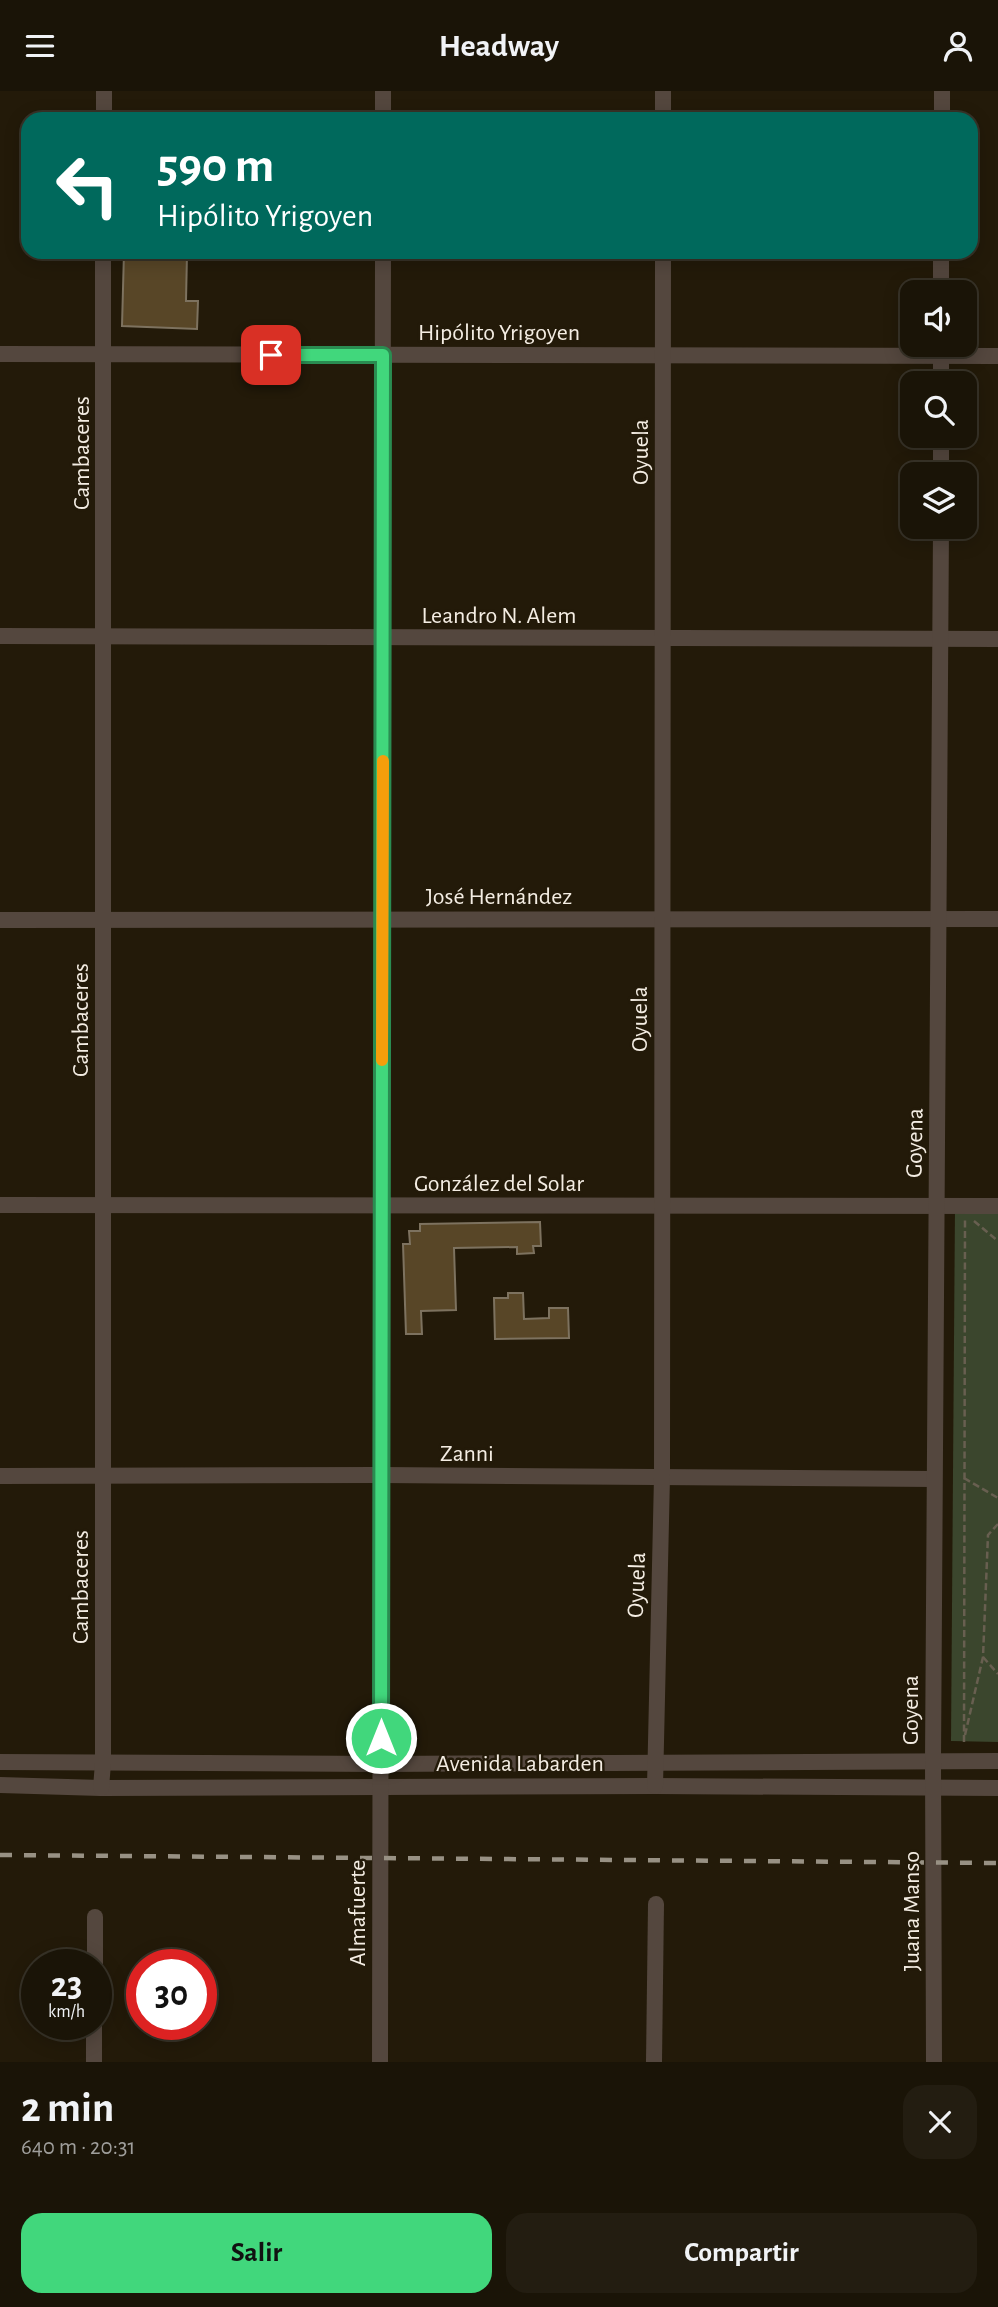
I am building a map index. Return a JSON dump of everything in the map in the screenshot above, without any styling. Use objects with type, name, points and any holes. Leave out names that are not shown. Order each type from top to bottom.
[{"type":"street","points":[[104,91],[104,112]]},
{"type":"street","points":[[383,91],[383,112]]},
{"type":"street","points":[[663,91],[663,112]]},
{"type":"street","points":[[942,91],[942,112]]},
{"type":"street","name":"Cambaceres","points":[[101,1788],[103,259]]},
{"type":"street","name":"Almafuerte","points":[[380,2062],[383,259]]},
{"type":"street","name":"Oyuela","points":[[655,1786],[662,1477],[663,259]]},
{"type":"street","points":[[941,259],[941,280]]},
{"type":"street","name":"Hipólito Yrigoyen","points":[[0,353],[663,355],[900,351]]},
{"type":"street","name":"Hipólito Yrigoyen","points":[[977,354],[998,356]]},
{"type":"street","name":"Goyena","points":[[933,1760],[941,539]]},
{"type":"street","name":"Leandro N. Alem","points":[[0,636],[998,639]]},
{"type":"street","name":"José Hernández","points":[[0,920],[103,922],[998,919]]},
{"type":"street","name":"González del Solar","points":[[0,1205],[998,1206]]},
{"type":"street","name":"Zanni","points":[[0,1476],[381,1475],[934,1479]]},
{"type":"street","name":"Juana Manso","points":[[933,1760],[934,2062]]},
{"type":"street","name":"Avenida Labarden","points":[[0,1762],[381,1764],[998,1761]]},
{"type":"street","name":"Avenida Labarden","points":[[0,1785],[101,1788],[998,1788]]},
{"type":"street","points":[[654,2062],[656,1904]]},
{"type":"street","points":[[95,1916],[95,1949]]},
{"type":"street","points":[[94,2040],[94,2062]]},
{"type":"path","points":[[965,1206],[971,1219],[998,1241]]},
{"type":"path","points":[[965,1206],[964,1742],[983,1657],[988,1535],[998,1524]]},
{"type":"path","points":[[964,1478],[998,1498]]},
{"type":"path","points":[[983,1657],[998,1674]]},
{"type":"green space","points":[[955,1206],[998,1207],[998,1742],[951,1741]]},
{"type":"building","points":[[124,259],[187,259],[186,301],[198,301],[197,329],[122,326]]},
{"type":"building","points":[[540,1222],[541,1246],[533,1246],[534,1253],[517,1254],[517,1247],[454,1248],[456,1310],[421,1311],[422,1334],[406,1334],[403,1244],[410,1244],[409,1231],[420,1231],[420,1224]]},
{"type":"building","points":[[508,1293],[523,1293],[524,1319],[549,1318],[549,1308],[568,1308],[569,1338],[495,1339],[494,1298],[508,1298]]},
{"type":"railway","points":[[0,1855],[998,1863]]},
{"type":"slow traffic","points":[[382,1060],[383,761]]},
{"type":"route","points":[[271,355],[383,355],[381,1738]]}]
